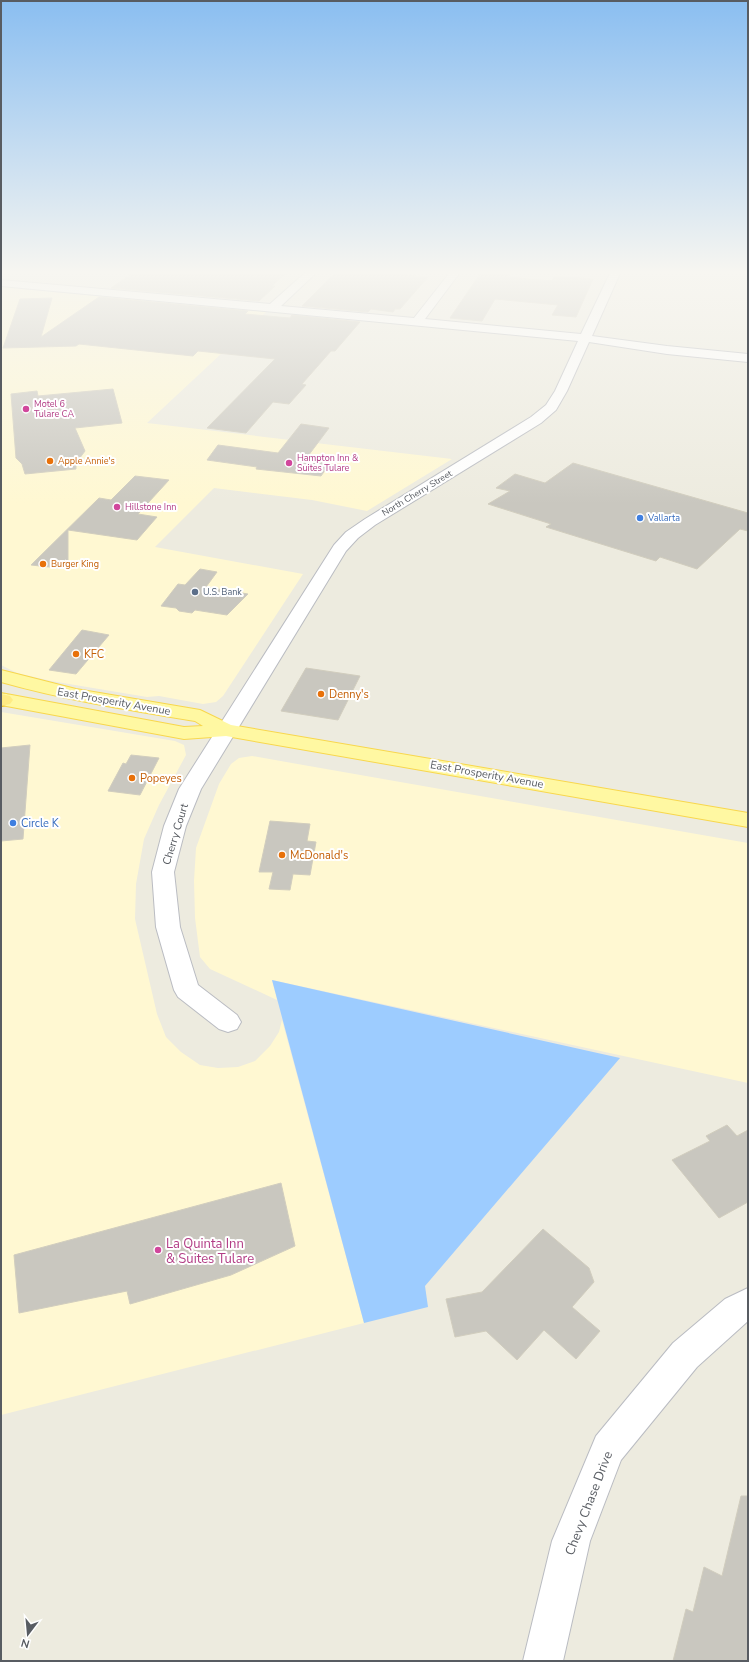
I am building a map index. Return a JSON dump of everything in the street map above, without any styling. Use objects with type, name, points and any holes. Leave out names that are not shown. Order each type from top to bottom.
[{"type":"main road","name":"East Prosperity Avenue","points":[[1,676],[63,692],[200,716],[226,730]]},
{"type":"main road","name":"East Prosperity Avenue","points":[[2,700],[184,732],[226,730],[748,820]]},
{"type":"street","name":"North Cherry Street","points":[[226,730],[340,548],[352,535],[370,522],[544,413],[556,401],[581,349]]},
{"type":"street","points":[[655,349],[748,358]]},
{"type":"street","name":"Cherry Court","points":[[226,730],[190,789],[175,826],[163,872],[168,927],[187,990],[228,1022]]},
{"type":"street","name":"Chevy Chase Drive","points":[[543,1661],[571,1541],[608,1448],[685,1355],[736,1310],[748,1304]]},
{"type":"shaded area","points":[[1,349],[227,349],[147,423],[452,459],[367,511],[312,500],[214,488],[155,547],[303,574],[223,696],[216,702],[203,704],[159,696],[147,697],[51,681],[17,673],[1,665]]},
{"type":"shaded area","points":[[1,712],[175,741],[184,745],[186,755],[159,805],[144,839],[136,884],[135,919],[157,1014],[166,1037],[181,1052],[200,1065],[218,1068],[238,1067],[255,1061],[270,1046],[279,1032],[282,1020],[364,1323],[1,1415]]},
{"type":"shaded area","points":[[252,756],[748,843],[748,1083],[272,980],[277,1000],[210,969],[200,957],[195,918],[194,881],[196,848],[219,784],[231,764],[239,758]]},
{"type":"water","points":[[272,980],[620,1058],[425,1286],[428,1307],[364,1323]]},
{"type":"building","points":[[122,349],[337,349],[335,351],[331,351],[302,384],[306,385],[289,404],[273,402],[246,433],[207,428],[275,359],[198,351],[193,356]]},
{"type":"building","points":[[113,389],[122,423],[75,428],[85,451],[76,463],[76,469],[25,474],[22,464],[16,458],[11,394],[37,391],[38,396]]},
{"type":"building","name":"Hampton Inn & Suites Tulare","points":[[301,424],[329,428],[308,456],[333,459],[321,476],[256,469],[257,467],[207,460],[218,445],[278,453]]},
{"type":"building","name":"Vallarta","points":[[573,463],[748,513],[748,531],[740,529],[697,569],[660,557],[656,561],[546,527],[551,524],[488,504],[510,491],[496,488],[515,474],[545,483]]},
{"type":"building","name":"Hillstone Inn","points":[[135,476],[169,480],[138,514],[157,517],[137,540],[68,530],[68,569],[31,565],[99,498],[111,500]]},
{"type":"building","name":"U.S. Bank","points":[[200,569],[217,572],[206,587],[248,594],[227,615],[195,610],[192,613],[179,611],[176,608],[161,606],[178,584],[185,585]]},
{"type":"building","name":"KFC","points":[[82,630],[109,635],[76,674],[49,670]]},
{"type":"building","name":"Denny's","points":[[306,668],[360,676],[338,720],[281,711]]},
{"type":"building","points":[[30,745],[23,839],[1,841],[1,748]]},
{"type":"building","name":"Popeyes","points":[[131,755],[159,758],[140,795],[108,791],[123,763],[126,764]]},
{"type":"building","points":[[270,821],[310,824],[307,841],[316,842],[310,875],[293,874],[290,890],[269,889],[273,872],[259,872]]},
{"type":"building","points":[[727,1125],[737,1136],[748,1130],[748,1202],[719,1218],[672,1160],[710,1141],[706,1136]]},
{"type":"building","name":"La Quinta Inn & Suites Tulare","points":[[281,1183],[295,1246],[231,1275],[130,1304],[127,1291],[19,1313],[14,1255]]},
{"type":"building","points":[[543,1229],[589,1268],[594,1282],[572,1307],[600,1331],[576,1359],[544,1330],[517,1360],[486,1331],[455,1337],[446,1299],[482,1292]]},
{"type":"building","points":[[741,1496],[748,1496],[748,1661],[673,1661],[686,1609],[693,1612],[704,1567],[722,1576]]},
{"type":"place","name":"Motel 6 Tulare CA","points":[[26,409]]},
{"type":"place","name":"Apple Annie's","points":[[50,461]]},
{"type":"place","name":"Hampton Inn & Suites Tulare","points":[[289,463]]},
{"type":"place","name":"Hillstone Inn","points":[[117,507]]},
{"type":"place","name":"Vallarta","points":[[640,518]]},
{"type":"place","name":"Burger King","points":[[43,564]]},
{"type":"place","name":"U.S. Bank","points":[[195,592]]},
{"type":"place","name":"KFC","points":[[76,654]]},
{"type":"place","name":"Denny's","points":[[321,694]]},
{"type":"place","name":"Popeyes","points":[[132,778]]},
{"type":"place","name":"Circle K","points":[[13,823]]},
{"type":"place","name":"McDonald's","points":[[282,855]]},
{"type":"place","name":"La Quinta Inn & Suites Tulare","points":[[158,1250]]}]
